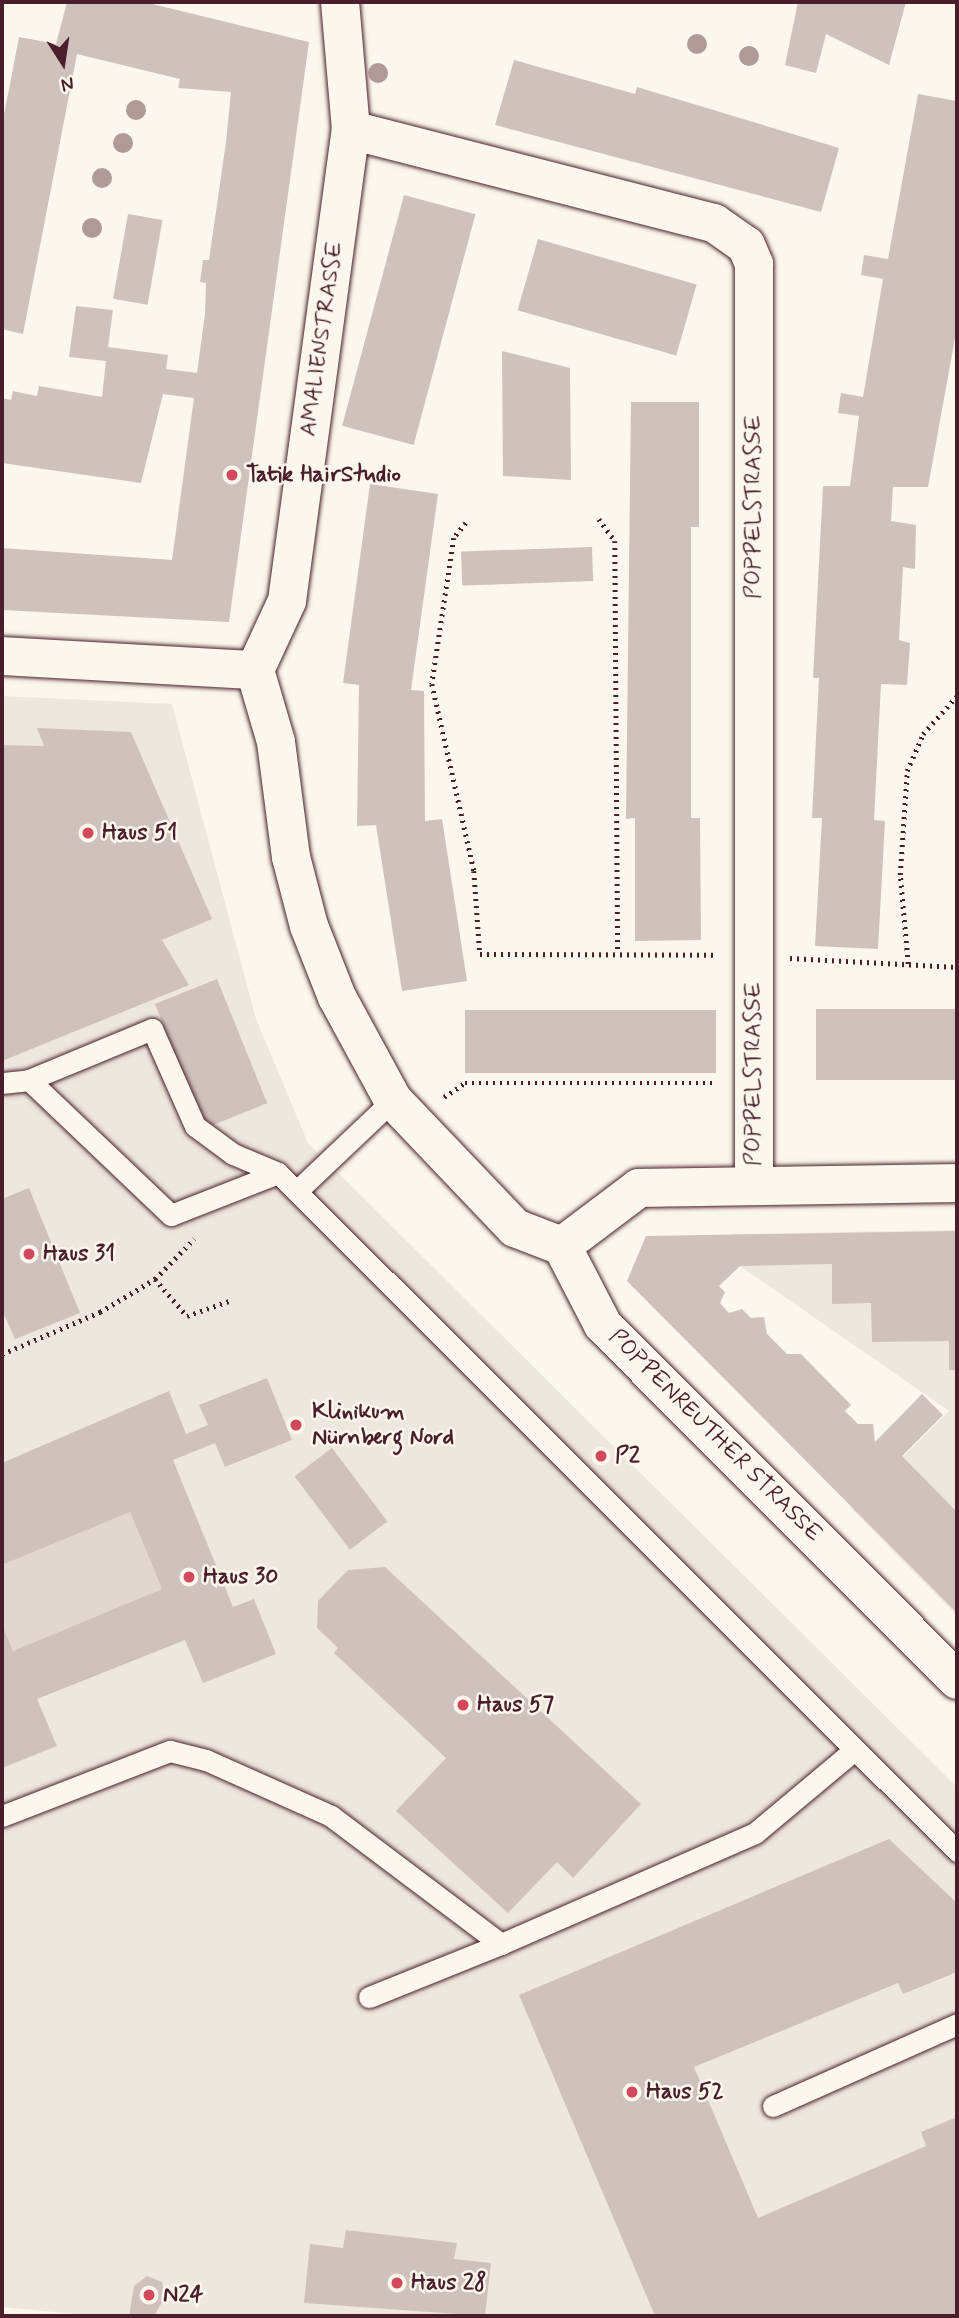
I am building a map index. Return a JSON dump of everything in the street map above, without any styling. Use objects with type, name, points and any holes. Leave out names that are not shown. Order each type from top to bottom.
[{"type":"street","name":"AMALIENSTRASSE","points":[[255,670],[287,601],[351,130],[337,2]]},
{"type":"street","name":"POPPELSTRASSE","points":[[351,130],[714,223],[746,245],[754,264],[754,1184]]},
{"type":"street","points":[[2,656],[255,670],[276,742],[291,857],[309,926],[337,997],[401,1109],[515,1228],[562,1246],[639,1188],[754,1184],[957,1183]]},
{"type":"street","name":"POPPENREUTHER STRASSE","points":[[562,1246],[603,1325],[957,1680]]},
{"type":"lane","points":[[2,1083],[29,1080],[152,1029],[195,1126],[233,1154],[278,1173],[298,1190],[853,1751],[957,1851]]},
{"type":"lane","points":[[29,1080],[171,1215],[278,1173]]},
{"type":"lane","points":[[298,1190],[401,1109]]},
{"type":"lane","points":[[2,1816],[170,1751],[206,1760],[331,1816],[500,1944]]},
{"type":"lane","points":[[369,1997],[500,1944],[755,1833],[853,1751]]},
{"type":"lane","points":[[773,2105],[957,2024]]},
{"type":"path","points":[[599,519],[615,541],[618,952]]},
{"type":"path","points":[[466,523],[454,538],[432,684],[474,871],[480,954],[618,952],[957,967]]},
{"type":"path","points":[[908,964],[900,875],[907,771],[923,734],[957,696]]},
{"type":"path","points":[[401,1109],[465,1083],[754,1083]]},
{"type":"path","points":[[2,1354],[100,1312],[155,1279],[187,1316],[229,1301]]},
{"type":"shaded area","name":"Klinikum Nürnberg Nord","points":[[2,696],[172,704],[256,1019],[308,1143],[957,1787],[957,2316],[96,2316],[2,2307]]},
{"type":"shaded area","points":[[957,1230],[957,1616],[851,1508],[949,1411],[740,1266],[730,1234]]},
{"type":"shaded area","points":[[130,1512],[162,1589],[13,1651],[2,1624],[2,1565]]},
{"type":"building","points":[[67,2],[144,2],[309,42],[229,622],[2,610],[2,548],[172,560],[194,398],[163,394],[141,483],[2,463],[2,398],[11,400],[13,391],[37,396],[39,386],[102,397],[106,361],[69,357],[76,306],[113,310],[108,347],[168,355],[166,369],[197,373],[205,314],[206,283],[200,282],[203,260],[209,260],[226,142],[231,92],[178,88],[180,79],[77,54],[23,334],[2,329],[2,124],[19,37],[56,44]]},
{"type":"building","points":[[798,2],[906,2],[889,65],[826,34],[816,73],[785,65]]},
{"type":"building","points":[[514,60],[635,94],[637,87],[839,148],[821,212],[495,125]]},
{"type":"building","points":[[918,94],[957,101],[957,327],[928,487],[893,487],[891,521],[916,525],[915,569],[903,567],[899,640],[910,643],[907,685],[881,684],[874,820],[885,821],[878,949],[815,946],[822,818],[812,818],[819,678],[813,678],[823,486],[850,486],[859,416],[838,413],[841,393],[863,397],[883,279],[861,275],[864,255],[888,259]]},
{"type":"building","points":[[404,195],[475,214],[414,445],[342,426]]},
{"type":"building","points":[[128,214],[162,220],[148,305],[113,299]]},
{"type":"building","points":[[538,239],[697,284],[676,356],[518,310]]},
{"type":"building","points":[[502,351],[570,368],[571,480],[503,476]]},
{"type":"building","points":[[631,402],[699,402],[699,527],[691,527],[691,818],[700,818],[701,940],[635,941],[635,818],[626,819]]},
{"type":"building","points":[[370,484],[438,494],[411,690],[424,691],[425,821],[442,819],[467,981],[402,991],[376,825],[357,826],[359,685],[343,683]]},
{"type":"building","points":[[592,547],[593,581],[462,586],[461,552]]},
{"type":"building","name":"Haus 51","points":[[37,728],[131,732],[212,919],[162,940],[189,985],[2,1061],[2,745],[44,746]]},
{"type":"building","points":[[217,979],[267,1103],[205,1128],[155,1004]]},
{"type":"building","points":[[816,1009],[957,1009],[957,1080],[816,1080]]},
{"type":"building","points":[[465,1010],[716,1010],[716,1073],[465,1073]]},
{"type":"building","name":"Haus 31","points":[[29,1188],[80,1313],[15,1339],[2,1310],[2,1199]]},
{"type":"building","points":[[957,1231],[957,1370],[949,1370],[949,1341],[872,1342],[871,1303],[832,1304],[832,1264],[740,1266],[719,1286],[725,1292],[720,1303],[729,1313],[742,1309],[751,1318],[764,1317],[767,1334],[787,1354],[801,1354],[851,1405],[845,1411],[858,1424],[873,1424],[875,1442],[922,1394],[943,1415],[902,1456],[957,1512],[957,1613],[627,1281],[646,1236]]},
{"type":"building","name":"Haus 30","points":[[267,1378],[292,1440],[225,1467],[215,1443],[173,1460],[233,1607],[254,1599],[276,1654],[203,1683],[185,1640],[37,1699],[57,1746],[2,1768],[2,1624],[13,1651],[162,1589],[130,1512],[2,1565],[2,1463],[169,1391],[186,1434],[208,1425],[199,1405]]},
{"type":"building","points":[[332,1448],[387,1521],[350,1550],[294,1476]]},
{"type":"building","name":"Haus 57","points":[[385,1567],[641,1804],[573,1878],[557,1862],[508,1913],[396,1811],[446,1758],[334,1653],[338,1648],[317,1628],[318,1601],[348,1570]]},
{"type":"building","name":"Haus 52","points":[[889,1839],[957,1903],[957,1972],[903,1994],[898,1983],[694,2067],[758,2218],[926,2146],[921,2132],[957,2117],[957,2316],[655,2316],[519,1995]]},
{"type":"building","name":"Haus 28","points":[[346,2230],[457,2243],[454,2259],[491,2263],[485,2316],[304,2303],[310,2244],[343,2248]]},
{"type":"building","name":"N24","points":[[147,2276],[162,2282],[165,2297],[154,2316],[129,2316],[134,2286]]},
{"type":"place","name":"Tatik HairStudio","points":[[232,475]]},
{"type":"place","name":"Haus 51","points":[[88,833]]},
{"type":"place","name":"Haus 31","points":[[29,1254]]},
{"type":"place","name":"Klinikum Nürnberg Nord","points":[[296,1425]]},
{"type":"place","name":"P2","points":[[601,1456]]},
{"type":"place","name":"Haus 30","points":[[189,1577]]},
{"type":"place","name":"Haus 57","points":[[463,1705]]},
{"type":"place","name":"Haus 52","points":[[632,2092]]},
{"type":"place","name":"Haus 28","points":[[397,2283]]},
{"type":"place","name":"N24","points":[[149,2295]]}]
